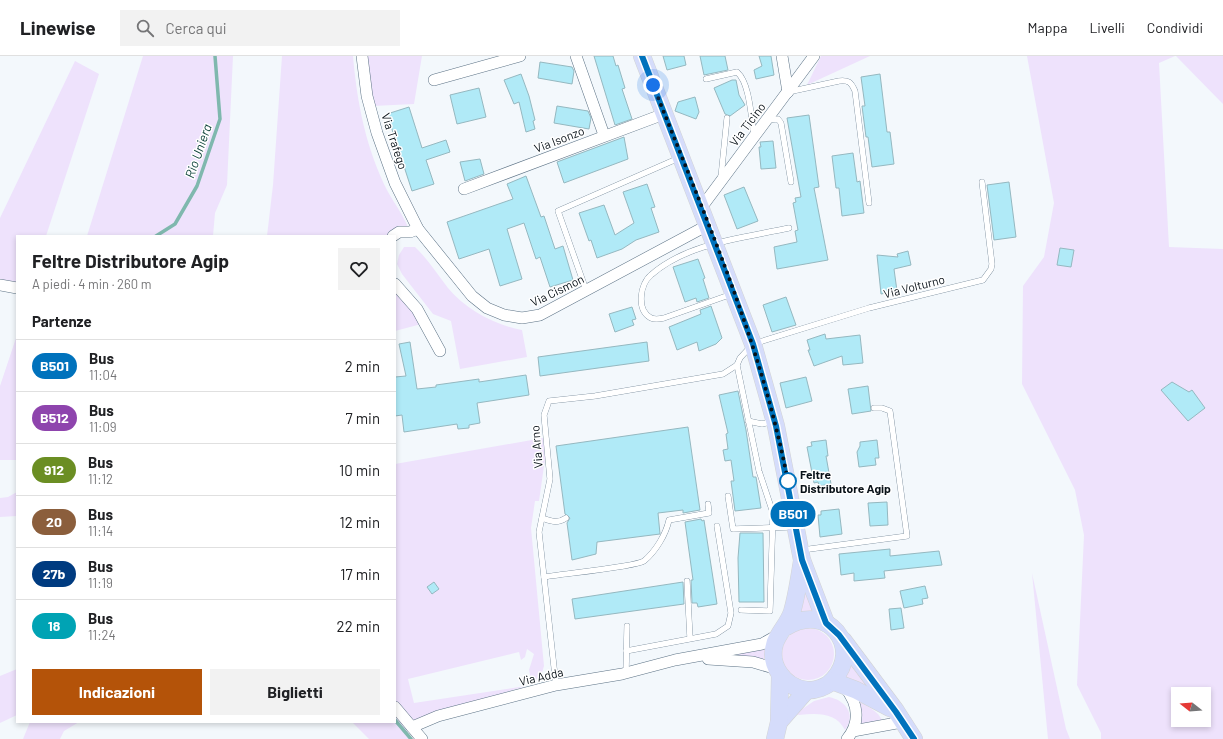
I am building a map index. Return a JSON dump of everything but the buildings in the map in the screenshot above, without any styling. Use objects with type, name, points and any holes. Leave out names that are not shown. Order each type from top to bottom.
[{"type":"main road","points":[[642,56],[753,344],[775,420],[801,555],[826,623]]},
{"type":"main road","points":[[775,739],[779,722],[778,672],[773,654],[792,611],[801,555]]},
{"type":"main road","points":[[782,631],[795,621],[805,618],[816,619],[826,623],[839,635],[914,739]]},
{"type":"main road","points":[[838,683],[844,659],[844,647],[839,635]]},
{"type":"main road","points":[[778,672],[788,683],[797,688],[807,690],[838,683],[873,698],[899,717]]},
{"type":"main road","points":[[779,722],[807,690]]},
{"type":"street","name":"Via Trafego","points":[[362,56],[367,96],[377,133],[395,182],[418,229]]},
{"type":"street","points":[[576,56],[604,135]]},
{"type":"street","points":[[782,56],[788,92]]},
{"type":"street","name":"Via Ticino","points":[[701,208],[814,56]]},
{"type":"street","points":[[434,80],[513,57]]},
{"type":"street","name":"Via Isonzo","points":[[464,189],[604,135],[664,114]]},
{"type":"street","name":"Via Cismon","points":[[418,229],[472,296],[487,308],[504,315],[522,318],[540,315],[708,225]]},
{"type":"street","points":[[394,235],[399,232],[410,232],[418,229]]},
{"type":"street","points":[[0,285],[16,288]]},
{"type":"street","points":[[396,285],[417,309],[440,351]]},
{"type":"street","name":"Via Adda","points":[[412,727],[438,716],[556,685],[626,673],[679,660],[762,644],[782,631]]},
{"type":"street","name":"Via Adda","points":[[679,660],[713,658],[741,660],[763,664],[778,672]]},
{"type":"street","points":[[838,683],[850,693],[855,704],[857,716],[850,735]]},
{"type":"street","points":[[396,708],[422,739]]},
{"type":"street","points":[[850,735],[899,717]]},
{"type":"lane","points":[[706,79],[737,72],[742,76],[746,86],[754,137]]},
{"type":"lane","points":[[788,92],[839,81],[846,80],[851,83],[855,91],[869,203]]},
{"type":"lane","points":[[721,182],[726,118]]},
{"type":"lane","points":[[767,120],[778,120],[781,123],[791,182]]},
{"type":"lane","points":[[586,290],[558,211],[681,157]]},
{"type":"lane","name":"Via Volturno","points":[[753,344],[869,308],[983,280],[992,269],[992,264],[982,182]]},
{"type":"lane","points":[[734,293],[664,318],[652,318],[646,313],[644,308],[642,290],[649,276],[670,261],[715,244],[789,228]]},
{"type":"lane","name":"Via Arno","points":[[556,685],[539,532],[550,479],[544,415],[549,401],[596,396],[723,374],[736,365],[740,358],[753,344]]},
{"type":"lane","points":[[736,365],[759,471],[773,513],[770,611],[741,610]]},
{"type":"lane","points":[[801,555],[907,536],[890,411],[882,408],[874,408]]},
{"type":"lane","points":[[748,421],[762,424],[775,420]]},
{"type":"lane","points":[[728,496],[734,529],[796,527]]},
{"type":"lane","points":[[544,577],[643,562],[663,536],[669,520],[709,513],[708,504]]},
{"type":"lane","points":[[542,518],[552,522],[560,522],[566,518]]},
{"type":"lane","points":[[626,651],[716,634],[728,626],[732,613],[717,526]]},
{"type":"lane","points":[[687,581],[690,638]]},
{"type":"lane","points":[[626,673],[627,626]]},
{"type":"shaded area","points":[[143,56],[233,56],[227,185],[215,213],[213,235],[87,235]]},
{"type":"shaded area","points":[[282,56],[353,56],[357,91],[368,142],[380,176],[410,232],[396,235],[267,235],[273,185]]},
{"type":"shaded area","points":[[367,56],[422,56],[414,104],[373,106]]},
{"type":"shaded area","points":[[821,56],[870,56],[807,85]]},
{"type":"shaded area","points":[[1027,56],[1175,56],[1159,63],[1169,247],[1223,249],[1223,739],[1101,739],[1101,733],[1077,685],[1084,535],[1075,490],[1022,384],[1023,286],[1044,257],[1054,203]]},
{"type":"shaded area","points":[[1176,56],[1223,56],[1223,104]]},
{"type":"shaded area","points":[[75,61],[99,74],[46,235],[16,235],[16,288],[0,285],[0,218]]},
{"type":"shaded area","points":[[404,247],[415,247],[455,296],[472,310],[491,320],[522,330],[527,357],[460,369],[451,321],[433,314],[402,274],[397,264],[399,255]]},
{"type":"shaded area","points":[[396,285],[425,323],[396,331]]},
{"type":"shaded area","points":[[16,338],[16,460],[0,460],[0,386]]},
{"type":"shaded area","points":[[543,438],[545,459],[539,501],[535,501],[531,528],[544,666],[541,676],[534,681],[531,679],[529,670],[534,654],[527,649],[525,657],[521,660],[519,652],[408,679],[414,703],[526,686],[444,713],[415,727],[406,734],[396,722],[396,464]]},
{"type":"shaded area","points":[[16,493],[16,516],[0,517],[0,498],[8,497]]},
{"type":"shaded area","points":[[1032,573],[1066,729],[1070,739],[1048,739]]},
{"type":"shaded area","points":[[806,582],[820,617],[799,616]]},
{"type":"shaded area","points":[[803,628],[813,628],[827,635],[834,649],[834,659],[827,673],[813,680],[803,680],[793,676],[786,669],[782,659],[782,649],[786,639],[793,632]]},
{"type":"shaded area","points":[[766,648],[764,661],[739,656],[738,654]]},
{"type":"shaded area","points":[[850,663],[877,699],[843,681]]},
{"type":"shaded area","points":[[16,669],[16,715],[0,723],[0,676]]},
{"type":"shaded area","points":[[829,697],[840,701],[848,709],[850,719],[845,730],[837,720],[825,715],[795,714],[814,701]]},
{"type":"shaded area","points":[[855,700],[875,711],[882,721],[857,728]]},
{"type":"shaded area","points":[[30,723],[77,723],[64,731],[60,739],[23,739]]},
{"type":"shaded area","points":[[353,723],[396,723],[410,739],[369,739]]},
{"type":"waterway","name":"Rio Uniera","points":[[158,235],[175,224],[197,186],[220,119],[215,56]]},
{"type":"waterway","name":"Rio Uniera","points":[[396,721],[411,739]]},
{"type":"bus line","name":"B501","points":[[642,56],[753,344],[765,382],[776,426],[802,560],[826,623],[839,635],[914,739]]},
{"type":"place","name":"Feltre Distributore Agip","points":[[788,481]]},
{"type":"route","points":[[653,85],[753,344],[775,420],[789,487],[788,481]]}]
